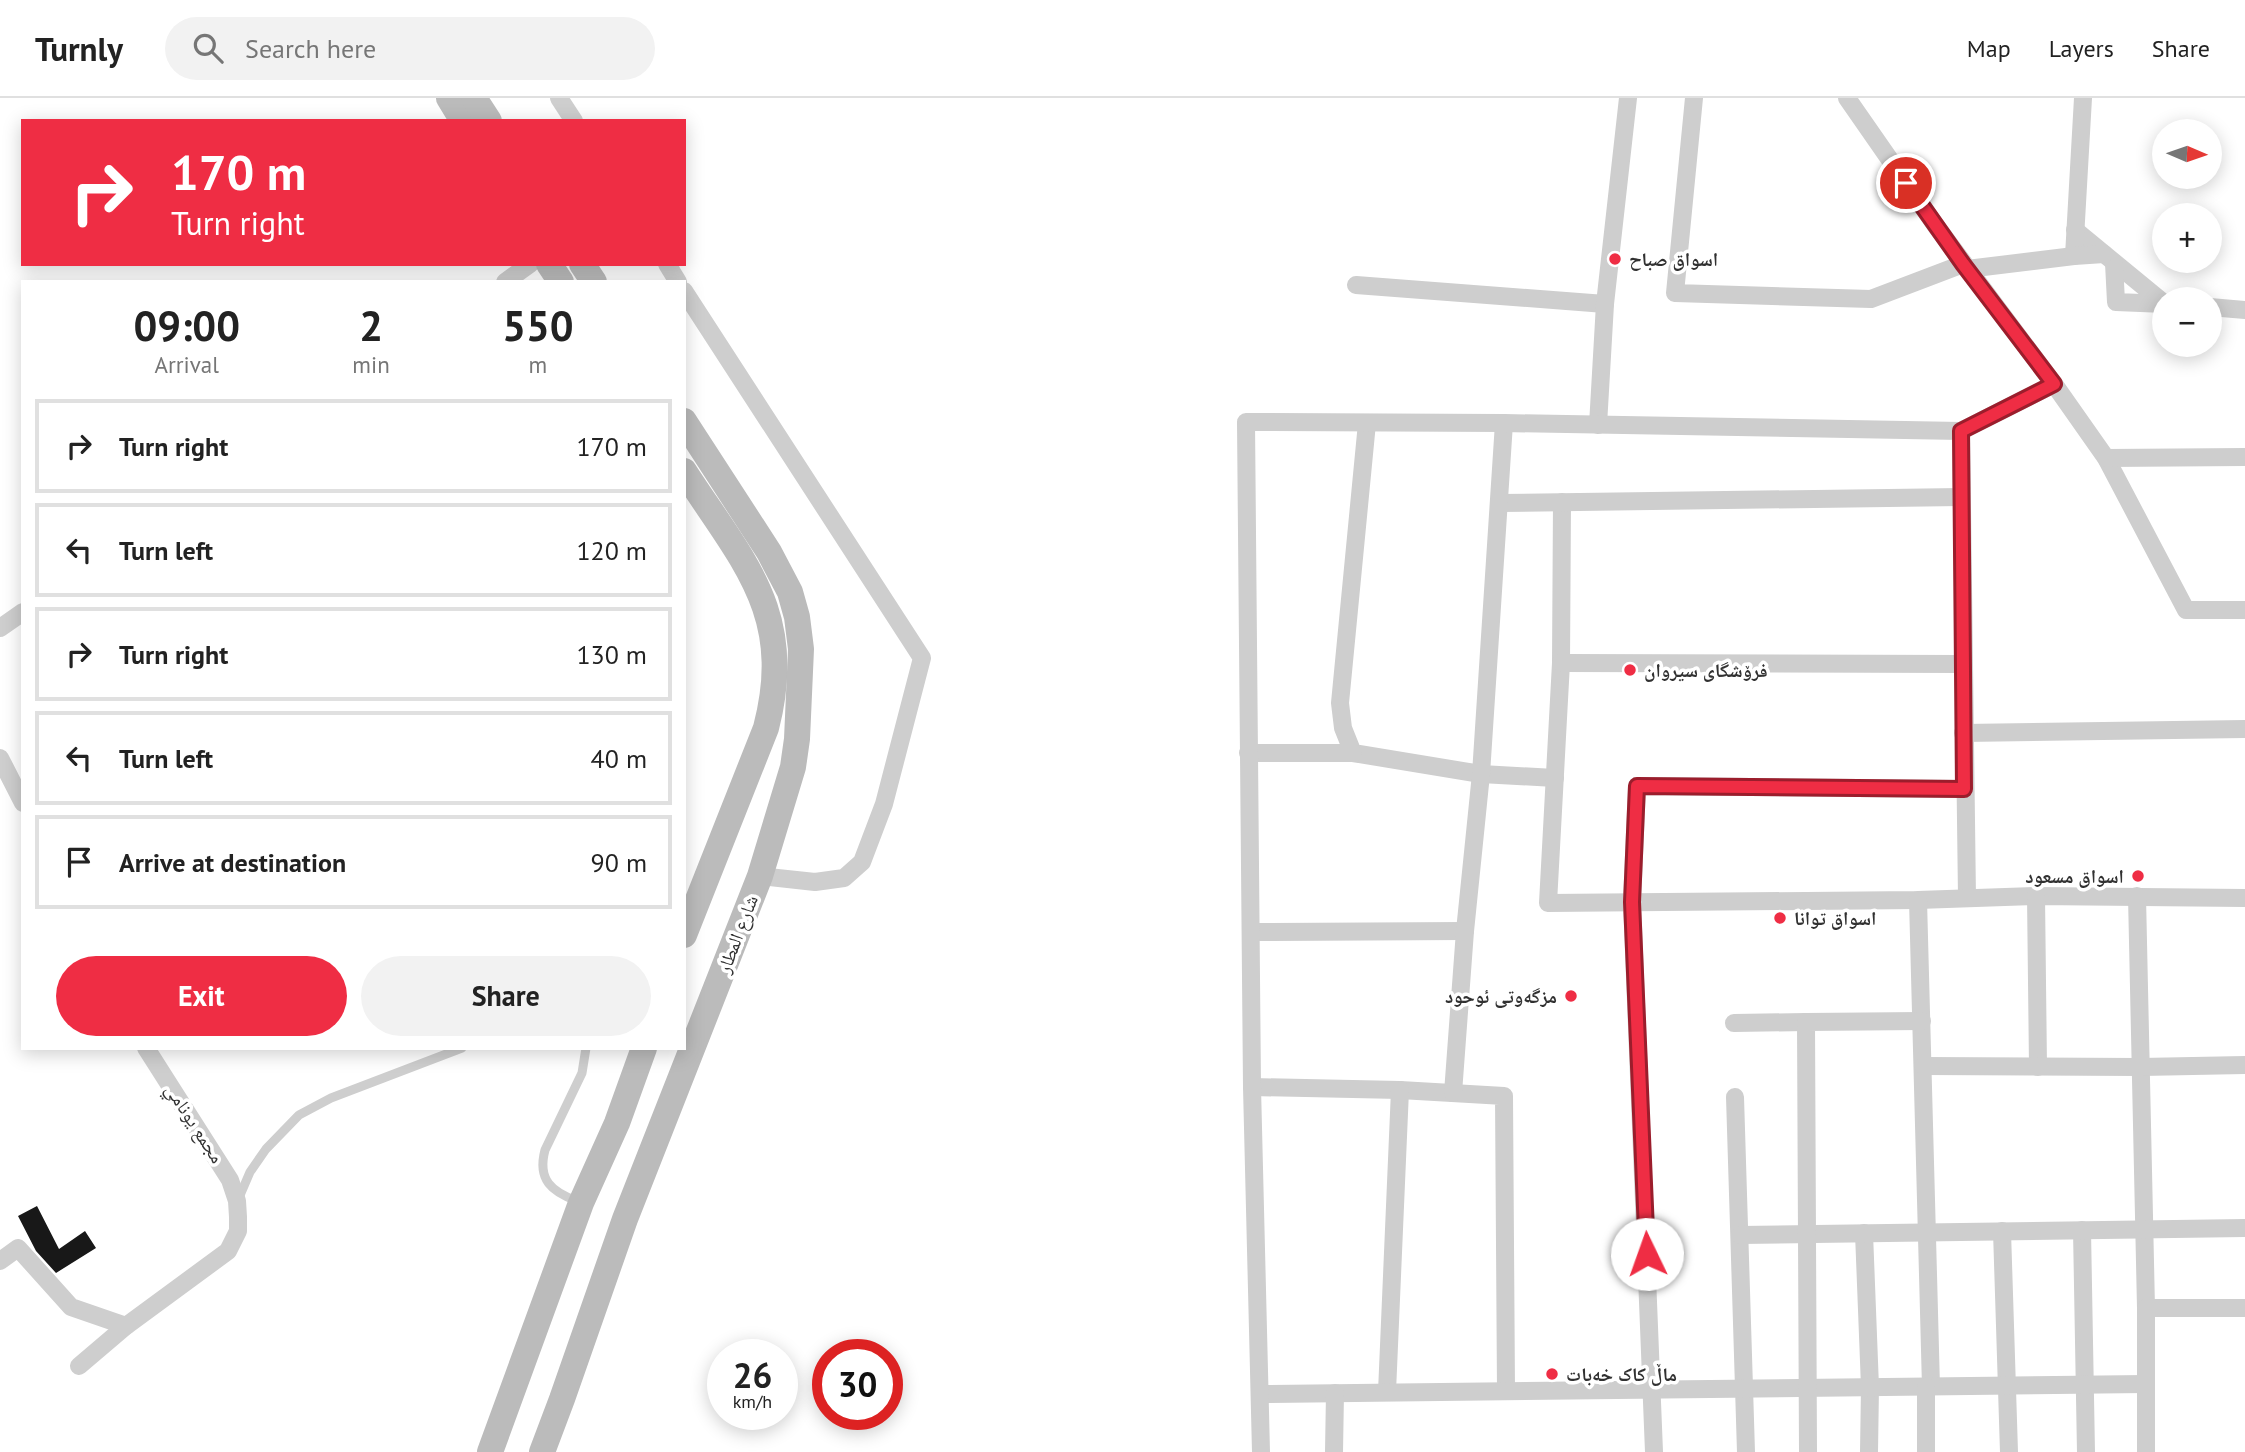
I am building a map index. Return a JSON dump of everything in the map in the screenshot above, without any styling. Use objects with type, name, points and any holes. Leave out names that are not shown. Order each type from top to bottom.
[{"type":"main road","points":[[449,98],[462,119]]},
{"type":"main road","points":[[474,98],[488,119]]},
{"type":"main road","name":"شارع المطار","points":[[542,1452],[625,1219],[760,876],[793,767],[797,739],[802,665],[797,617],[784,580],[769,552],[686,424]]},
{"type":"main road","points":[[686,474],[758,588],[771,628],[775,661],[773,701],[766,728],[686,929]]},
{"type":"main road","points":[[490,1452],[582,1203],[617,1123],[643,1050]]},
{"type":"main road","points":[[617,1123],[659,1134]]},
{"type":"street","points":[[559,98],[573,119]]},
{"type":"street","points":[[1598,425],[1605,304],[1628,98]]},
{"type":"street","points":[[1694,98],[1675,293],[1871,299],[1965,267],[2074,256],[2109,258]]},
{"type":"street","points":[[1847,98],[1965,267],[2054,384],[2106,458],[2186,610],[2245,610]]},
{"type":"street","points":[[2074,256],[2083,98]]},
{"type":"street","points":[[2075,230],[2152,293]]},
{"type":"street","points":[[2109,258],[2116,302],[2152,303]]},
{"type":"street","points":[[508,280],[527,266]]},
{"type":"street","points":[[1356,285],[1605,304]]},
{"type":"street","points":[[686,294],[922,658],[884,804],[862,862],[844,878],[815,882],[760,876]]},
{"type":"street","points":[[2222,308],[2245,310]]},
{"type":"street","points":[[1261,1452],[1252,1087],[1246,422],[1504,423],[1961,431],[2054,384]]},
{"type":"street","points":[[1353,753],[1343,728],[1340,702],[1367,423]]},
{"type":"street","points":[[1453,1093],[1465,931],[1481,774],[1504,423]]},
{"type":"street","points":[[1961,431],[1966,898]]},
{"type":"street","points":[[2106,458],[2245,457]]},
{"type":"street","points":[[1499,503],[1961,497]]},
{"type":"street","points":[[1562,502],[1561,663],[1548,903],[1919,900],[2036,895],[2245,898]]},
{"type":"street","points":[[0,628],[21,613]]},
{"type":"street","points":[[1561,663],[1962,664]]},
{"type":"street","points":[[1963,733],[2245,729]]},
{"type":"street","points":[[1248,753],[1353,753],[1481,774],[1555,778]]},
{"type":"street","points":[[0,758],[21,799]]},
{"type":"street","points":[[1654,1452],[1632,902],[1637,786],[1964,789]]},
{"type":"street","points":[[2036,895],[2038,1067]]},
{"type":"street","points":[[2137,896],[2145,1229],[2146,1452]]},
{"type":"street","points":[[1919,900],[1927,1232],[1926,1452]]},
{"type":"street","points":[[1251,932],[1465,931]]},
{"type":"street","points":[[1734,1023],[1922,1021]]},
{"type":"street","points":[[1806,1022],[1808,1452]]},
{"type":"street","name":"مجمع يونامي","points":[[147,1050],[219,1160],[237,1201]]},
{"type":"street","points":[[1923,1066],[2245,1065]]},
{"type":"street","points":[[1252,1087],[1400,1090],[1504,1096],[1506,1391]]},
{"type":"street","points":[[1387,1392],[1400,1090]]},
{"type":"street","points":[[1735,1097],[1746,1452]]},
{"type":"street","points":[[79,1366],[126,1326],[228,1251],[238,1231],[237,1201]]},
{"type":"street","points":[[1740,1235],[2245,1228]]},
{"type":"street","points":[[2082,1230],[2086,1452]]},
{"type":"street","points":[[2002,1231],[2009,1452]]},
{"type":"street","points":[[1864,1233],[1870,1387],[1869,1452]]},
{"type":"street","points":[[0,1261],[18,1248],[71,1307],[126,1326]]},
{"type":"street","points":[[2146,1308],[2245,1308]]},
{"type":"street","points":[[1261,1394],[2146,1384]]},
{"type":"street","points":[[1334,1452],[1335,1393]]},
{"type":"lane","points":[[237,1201],[250,1172],[299,1115],[331,1098],[457,1050]]},
{"type":"lane","points":[[582,1203],[556,1192],[544,1174],[542,1160],[582,1073],[586,1050]]},
{"type":"building","points":[[37,1206],[59,1249],[85,1231],[96,1248],[56,1273],[36,1251],[18,1216]]},
{"type":"place","name":"اسواق صباح","points":[[1615,259]]},
{"type":"place","name":"فرۆشگای سیروان","points":[[1630,670]]},
{"type":"place","name":"اسواق مسعود","points":[[2138,876]]},
{"type":"place","name":"اسواق توانا","points":[[1780,918]]},
{"type":"place","name":"مزگەوتی ئوحود","points":[[1571,996]]},
{"type":"place","name":"ماڵ کاک خەبات","points":[[1552,1374]]},
{"type":"route","points":[[1647,1254],[1632,902],[1637,786],[1964,789],[1961,431],[2054,384],[1963,264],[1906,183]]}]
